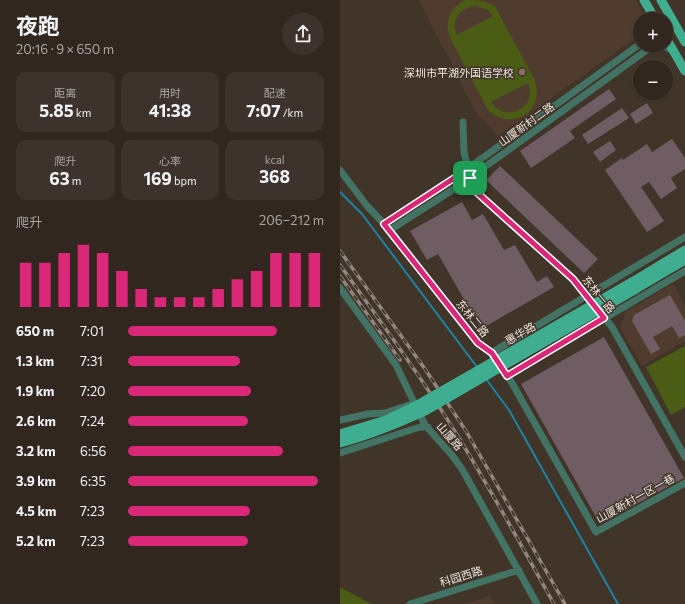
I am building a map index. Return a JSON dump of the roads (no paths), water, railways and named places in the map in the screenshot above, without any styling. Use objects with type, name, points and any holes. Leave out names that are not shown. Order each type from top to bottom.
[{"type":"main road","points":[[644,0],[651,12]]},
{"type":"main road","points":[[661,0],[685,42]]},
{"type":"main road","points":[[674,52],[685,71]]},
{"type":"main road","name":"惠华路","points":[[340,443],[389,427],[425,411],[634,286],[685,250]]},
{"type":"main road","name":"惠华路","points":[[340,434],[386,420],[421,403],[634,286],[685,260]]},
{"type":"street","name":"山厦新村二路","points":[[390,230],[470,178],[651,47],[658,45],[665,46],[674,52]]},
{"type":"street","name":"山厦新村二路","points":[[384,224],[468,169],[633,49]]},
{"type":"street","name":"东林一路","points":[[463,122],[464,152],[473,189],[573,279],[612,327],[685,457]]},
{"type":"street","name":"东林二路","points":[[340,170],[367,206],[390,230],[478,343],[492,353],[528,411],[596,532]]},
{"type":"street","points":[[492,353],[685,237]]},
{"type":"street","points":[[507,376],[685,271]]},
{"type":"street","name":"山厦路","points":[[340,288],[396,365],[428,427],[462,468],[537,604]]},
{"type":"street","points":[[340,420],[368,414],[385,413],[415,404]]},
{"type":"street","points":[[340,453],[420,427],[428,427]]},
{"type":"street","name":"山厦新村一区一巷","points":[[596,532],[685,482]]},
{"type":"street","name":"科园西路","points":[[410,604],[519,570]]},
{"type":"waterway","points":[[340,192],[362,214],[477,367]]},
{"type":"waterway","points":[[486,379],[509,410],[618,604]]},
{"type":"railway","points":[[340,251],[425,369],[466,431],[565,604]]},
{"type":"railway","points":[[340,265],[401,350],[445,416],[495,499],[554,604]]},
{"type":"railway","points":[[340,276],[400,360]]},
{"type":"place","name":"深圳市平湖外国语学校","points":[[522,72]]}]
